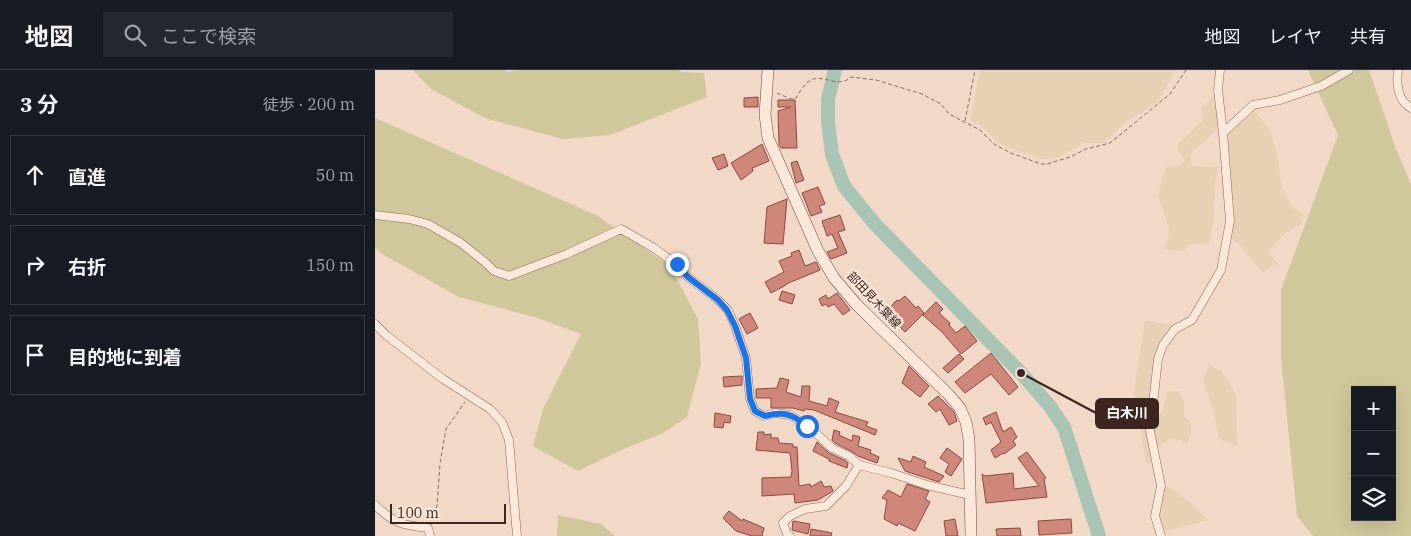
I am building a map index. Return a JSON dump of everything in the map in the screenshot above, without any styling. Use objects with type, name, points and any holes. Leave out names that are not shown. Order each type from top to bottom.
[{"type":"main road","name":"部田見木葉線","points":[[768,70],[765,115],[768,138],[818,251],[834,278],[856,304],[960,408],[966,422],[969,438],[971,536]]},
{"type":"street","points":[[1161,536],[1155,516],[1161,486],[1150,431],[1157,359],[1163,344],[1175,329],[1192,320],[1221,270],[1230,221],[1218,90],[1220,70]]},
{"type":"street","points":[[1223,133],[1253,106],[1280,100],[1321,86],[1349,70]]},
{"type":"street","points":[[1398,70],[1396,78],[1400,96],[1405,105],[1411,108]]},
{"type":"street","points":[[375,215],[409,219],[428,224],[461,243],[494,271],[509,276],[567,254],[621,229],[677,264],[688,277],[718,300],[727,310],[735,326],[746,358],[750,399],[755,411],[765,416],[790,414],[832,448],[849,456],[859,465],[891,472],[927,485],[970,495]]},
{"type":"street","points":[[375,324],[386,335],[443,379],[490,409],[501,422],[509,440],[517,536]]},
{"type":"street","points":[[790,536],[787,534],[783,523],[790,516],[805,509],[825,506],[846,486],[859,465]]},
{"type":"street","points":[[375,505],[387,517],[398,524],[429,532]]},
{"type":"path","points":[[965,122],[975,70]]},
{"type":"path","points":[[766,88],[791,99],[796,98],[811,79],[840,82],[846,81],[851,77],[876,80],[922,94],[941,104],[949,114],[980,130],[994,144],[1038,164],[1047,164],[1070,157],[1086,149],[1110,143],[1170,94],[1186,70]]},
{"type":"path","points":[[429,532],[437,506],[440,463],[446,429],[469,395]]},
{"type":"shaded area","points":[[413,70],[505,70],[508,72],[520,70],[679,70],[681,72],[704,73],[707,97],[610,135],[563,139],[485,118],[431,89]]},
{"type":"shaded area","points":[[980,70],[1176,70],[1157,103],[1127,121],[1103,143],[1084,143],[1058,158],[1042,159],[1006,147],[995,140],[983,127],[970,120]]},
{"type":"shaded area","points":[[1308,70],[1369,70],[1396,149],[1411,184],[1411,536],[1313,536],[1297,516],[1281,357],[1281,290],[1338,135]]},
{"type":"shaded area","points":[[1216,92],[1219,128],[1190,154],[1192,166],[1218,167],[1215,184],[1214,217],[1209,243],[1189,244],[1184,251],[1164,250],[1169,228],[1158,196],[1162,179],[1167,167],[1182,165],[1185,160],[1178,150],[1178,144],[1203,120],[1201,108]]},
{"type":"shaded area","points":[[1253,109],[1270,130],[1278,158],[1282,188],[1292,207],[1305,215],[1300,225],[1285,233],[1268,252],[1278,264],[1262,272],[1240,245],[1230,238],[1226,134]]},
{"type":"shaded area","points":[[375,118],[596,215],[670,266],[698,319],[701,363],[687,417],[663,433],[619,451],[578,471],[533,446],[543,409],[581,334],[538,318],[459,297],[382,254],[375,247]]},
{"type":"shaded area","points":[[1145,320],[1172,325],[1163,341],[1154,379],[1154,462],[1146,463],[1134,392]]},
{"type":"shaded area","points":[[1209,365],[1221,371],[1236,394],[1237,446],[1219,439],[1213,410],[1203,380]]},
{"type":"shaded area","points":[[1179,391],[1184,401],[1184,416],[1191,422],[1191,434],[1187,444],[1179,440],[1170,439],[1156,449],[1153,437],[1153,418],[1163,411],[1167,392]]},
{"type":"shaded area","points":[[1165,486],[1196,507],[1208,520],[1165,531],[1158,520]]},
{"type":"shaded area","points":[[558,515],[601,524],[615,536],[557,536]]},
{"type":"building","points":[[758,97],[758,107],[744,107],[744,98]]},
{"type":"building","points":[[778,100],[795,100],[797,148],[781,148],[779,145],[778,111],[791,107],[778,107]]},
{"type":"building","points":[[762,144],[769,161],[752,168],[753,171],[741,180],[731,163]]},
{"type":"building","points":[[724,154],[728,166],[718,170],[712,158]]},
{"type":"building","points":[[797,161],[804,180],[796,183],[791,163]]},
{"type":"building","points":[[818,187],[825,204],[819,206],[822,212],[811,216],[802,193]]},
{"type":"building","points":[[787,199],[783,244],[764,243],[767,207]]},
{"type":"building","points":[[840,215],[845,230],[838,232],[847,253],[831,259],[827,252],[838,248],[832,234],[827,236],[822,221]]},
{"type":"building","points":[[799,250],[805,266],[816,262],[820,270],[786,284],[771,293],[765,282],[784,272],[779,261],[792,256],[791,253]]},
{"type":"building","points":[[782,291],[795,295],[792,304],[779,300]]},
{"type":"building","points":[[837,293],[850,310],[843,315],[834,304],[828,307],[826,304],[822,306],[819,299],[826,295],[828,299]]},
{"type":"building","points":[[905,296],[916,308],[918,306],[924,313],[905,332],[893,320],[891,322],[883,315],[897,300],[899,301]]},
{"type":"building","points":[[936,302],[943,309],[939,313],[950,323],[949,325],[956,333],[965,326],[977,341],[961,354],[942,332],[923,315]]},
{"type":"building","points":[[750,313],[758,328],[747,334],[739,319]]},
{"type":"building","points":[[991,353],[1018,387],[1009,395],[991,374],[965,393],[955,382]]},
{"type":"building","points":[[959,354],[964,359],[948,373],[943,368]]},
{"type":"building","points":[[909,366],[929,386],[920,397],[902,383]]},
{"type":"building","points":[[742,376],[742,385],[724,387],[723,377]]},
{"type":"building","points":[[780,378],[789,380],[786,392],[801,397],[802,386],[810,386],[809,401],[827,406],[829,398],[839,402],[835,412],[868,422],[866,426],[877,430],[875,435],[814,410],[771,408],[771,398],[756,398],[756,389],[777,388]]},
{"type":"building","points":[[938,396],[954,412],[957,421],[949,425],[940,409],[936,412],[928,404]]},
{"type":"building","points":[[996,412],[1003,432],[1011,427],[1017,437],[1013,441],[1016,445],[995,458],[991,450],[1001,442],[991,422],[986,425],[983,418]]},
{"type":"building","points":[[715,413],[731,416],[730,423],[724,422],[723,428],[714,427]]},
{"type":"building","points":[[834,430],[840,432],[839,435],[852,441],[853,435],[860,437],[858,446],[871,450],[870,453],[879,457],[877,463],[858,456],[835,443],[832,440]]},
{"type":"building","points":[[758,432],[764,432],[764,435],[771,434],[771,438],[778,438],[779,443],[793,444],[793,447],[797,447],[799,486],[810,484],[811,487],[821,481],[824,487],[831,486],[833,491],[818,500],[795,503],[794,494],[762,496],[762,478],[791,477],[792,471],[790,453],[756,450]]},
{"type":"building","points":[[817,442],[829,453],[846,461],[848,463],[847,468],[829,461],[829,459],[813,451]]},
{"type":"building","points":[[947,448],[962,459],[951,476],[945,472],[949,464],[940,458]]},
{"type":"building","points":[[1027,452],[1046,478],[1044,479],[1047,497],[986,503],[982,474],[985,476],[1013,473],[1014,489],[1039,486],[1018,458]]},
{"type":"building","points":[[913,456],[926,462],[924,467],[944,476],[939,482],[905,471],[898,458],[911,462]]},
{"type":"building","points":[[907,484],[929,491],[925,499],[930,502],[915,531],[898,523],[897,526],[884,519],[887,500],[882,498],[888,490],[901,497]]},
{"type":"building","points":[[729,511],[742,521],[743,519],[764,528],[762,536],[752,536],[736,531],[723,518]]},
{"type":"building","points":[[955,519],[958,536],[946,536],[944,521]]},
{"type":"building","points":[[1071,519],[1072,533],[1039,535],[1038,521]]},
{"type":"building","points":[[793,521],[810,524],[808,534],[792,530]]},
{"type":"building","points":[[1020,528],[1021,536],[997,536],[996,529]]},
{"type":"building","points":[[811,529],[832,533],[831,536],[810,536]]},
{"type":"waterway","points":[[835,70],[828,99],[828,122],[832,154],[844,186],[874,223],[1021,373],[1049,405],[1064,427],[1099,536]]},
{"type":"place","name":"白木川","points":[[1021,373]]},
{"type":"route","points":[[677,264],[688,277],[718,300],[727,310],[735,326],[746,358],[750,399],[755,411],[765,416],[790,414],[807,426]]}]
